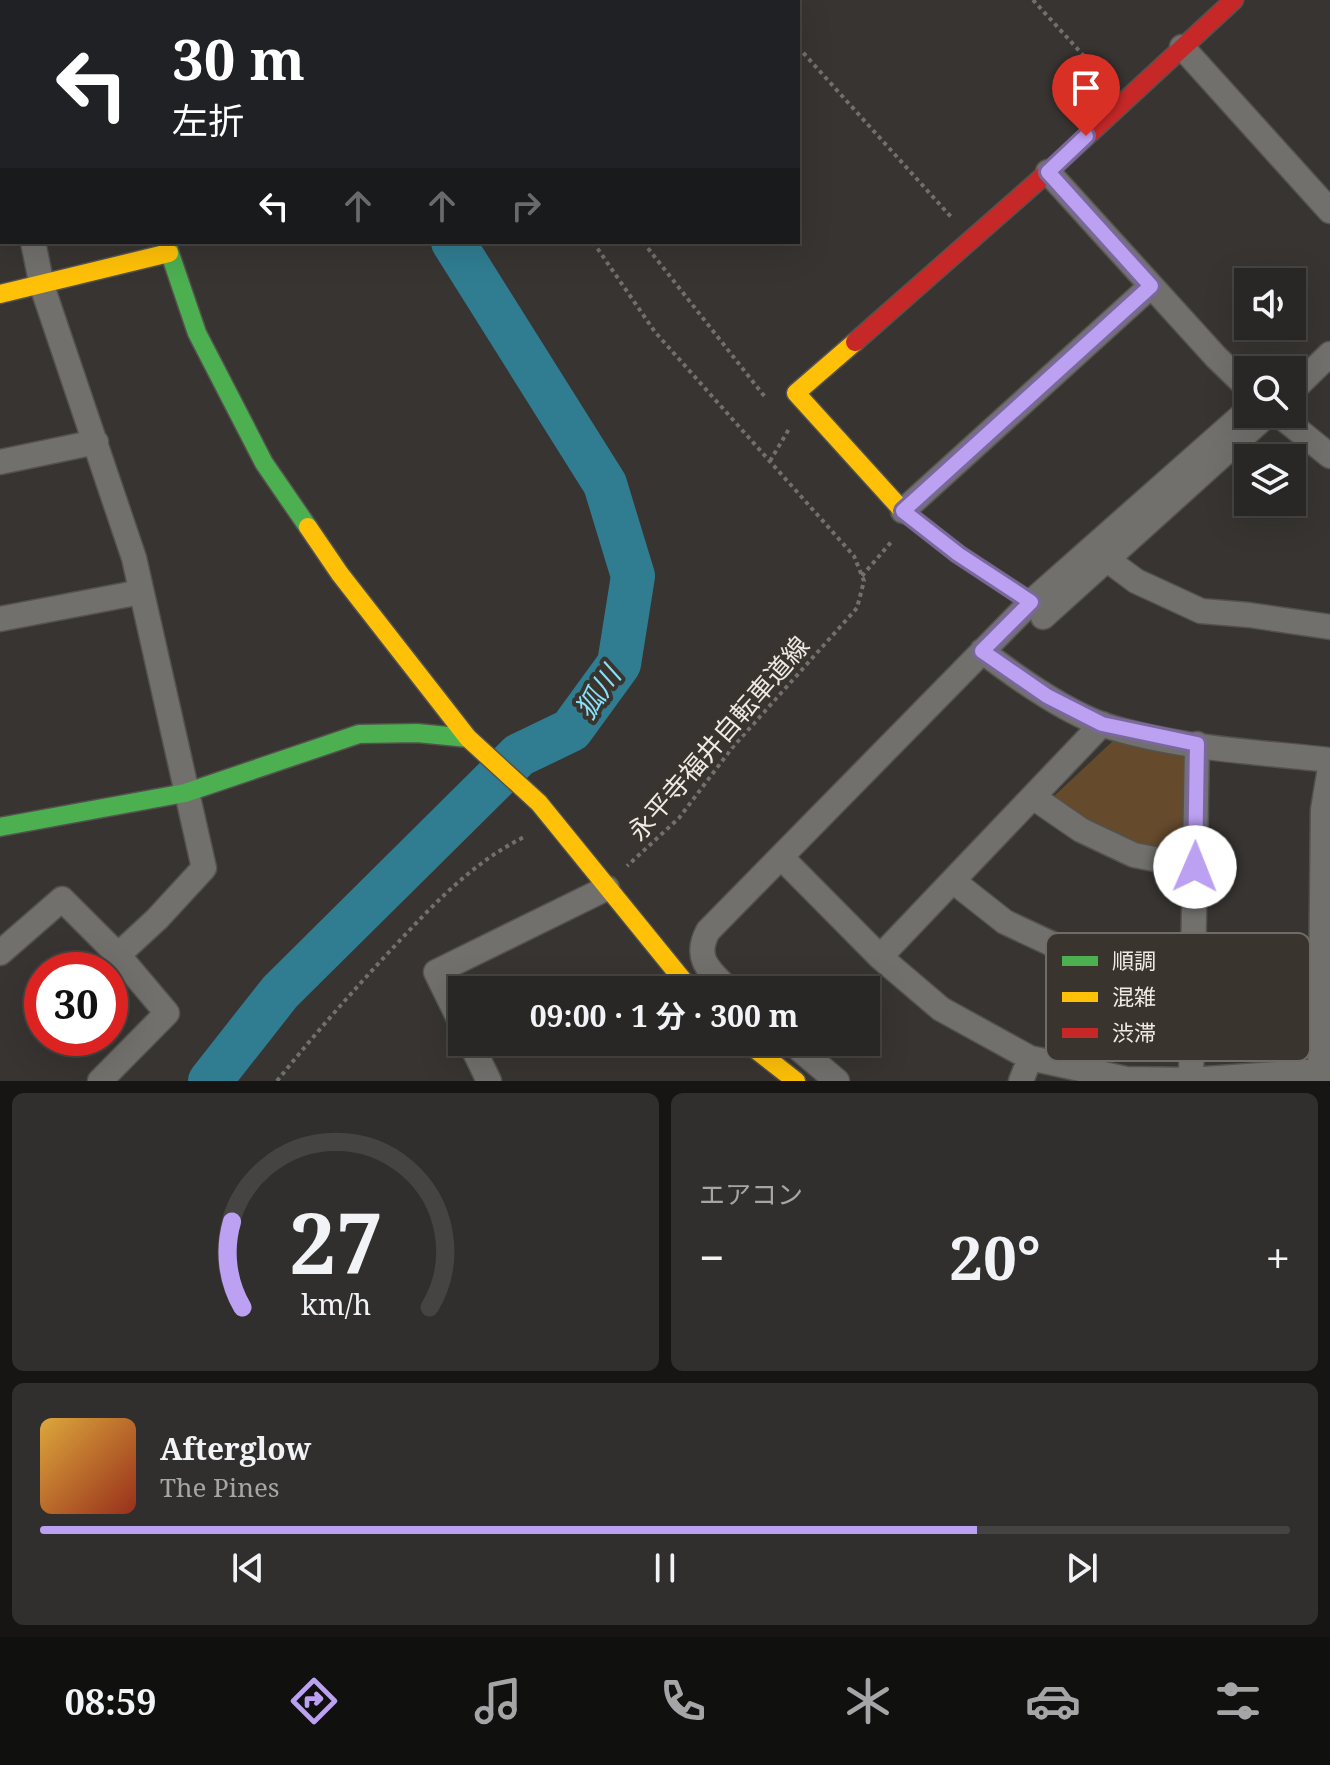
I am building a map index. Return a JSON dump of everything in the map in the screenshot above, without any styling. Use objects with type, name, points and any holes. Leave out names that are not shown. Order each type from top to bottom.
[{"type":"street","points":[[1037,610],[907,514],[800,398],[1234,0]]},
{"type":"street","points":[[1182,47],[1330,211]]},
{"type":"street","points":[[1048,172],[1234,373]]},
{"type":"street","points":[[33,244],[42,286],[134,558],[204,868],[121,952]]},
{"type":"street","points":[[0,294],[42,286],[167,248],[197,333],[264,463],[340,574],[468,738],[539,803],[678,976]]},
{"type":"street","points":[[907,514],[1151,286]]},
{"type":"street","points":[[1306,377],[1330,354]]},
{"type":"street","points":[[715,976],[708,969],[702,954],[702,943],[708,931],[982,651],[1037,610],[1234,424]]},
{"type":"street","points":[[1099,554],[1251,428]]},
{"type":"street","points":[[1295,428],[1330,456]]},
{"type":"street","points":[[0,462],[96,442]]},
{"type":"street","points":[[1099,554],[1136,581],[1201,611],[1330,627]]},
{"type":"street","points":[[0,619],[141,592]]},
{"type":"street","points":[[982,651],[1047,696],[1102,724],[1197,744],[1330,760]]},
{"type":"street","points":[[880,957],[1102,724]]},
{"type":"street","points":[[0,827],[185,793],[359,734],[417,733],[468,738]]},
{"type":"street","points":[[1194,933],[1197,744]]},
{"type":"street","points":[[781,857],[880,957],[941,1009],[1025,1070],[1126,1079],[1320,1076],[1323,810],[1330,768]]},
{"type":"street","points":[[1033,797],[1081,830],[1134,855],[1195,867]]},
{"type":"street","points":[[953,881],[1005,922],[1046,941]]},
{"type":"street","points":[[448,996],[436,972],[607,888]]},
{"type":"street","points":[[0,953],[62,899],[115,952]]},
{"type":"street","points":[[128,967],[167,1013],[128,1053]]},
{"type":"street","points":[[100,1081],[125,1056]]},
{"type":"street","points":[[477,1056],[489,1081]]},
{"type":"street","points":[[761,1056],[785,1079]]},
{"type":"street","points":[[808,1056],[837,1081]]},
{"type":"path","points":[[1033,0],[1124,101]]},
{"type":"path","points":[[800,49],[971,239]]},
{"type":"path","points":[[594,244],[655,332],[854,556],[862,576]]},
{"type":"path","points":[[645,244],[767,398],[782,403],[800,398]]},
{"type":"path","points":[[770,461],[800,398]]},
{"type":"path","points":[[862,576],[907,514]]},
{"type":"path","name":"永平寺福井自転車道線","points":[[588,865],[609,850],[624,869],[679,818],[732,748],[857,608],[864,581],[862,576]]},
{"type":"path","points":[[277,1081],[327,1019],[447,890],[499,849],[528,834]]},
{"type":"shaded area","points":[[1116,738],[1184,752],[1183,853],[1139,844],[1087,823],[1053,797]]},
{"type":"waterway","name":"狐川","points":[[210,1081],[280,992],[519,755],[571,730],[619,664],[633,576],[605,484],[454,244]]},
{"type":"traffic: fast","points":[[167,244],[197,333],[264,463],[308,527]]},
{"type":"traffic: fast","points":[[0,827],[185,793],[359,734],[417,733],[468,738]]},
{"type":"traffic: slow","points":[[0,294],[169,253]]},
{"type":"traffic: slow","points":[[855,342],[796,393],[903,511],[958,554],[1031,602]]},
{"type":"traffic: slow","points":[[308,527],[340,574],[468,738],[539,803],[680,976]]},
{"type":"traffic: slow","points":[[764,1056],[796,1081]]},
{"type":"traffic: jam","points":[[855,342],[1048,172],[1234,0]]},
{"type":"route","points":[[1086,136],[1048,172],[1151,286],[903,511],[958,554],[1031,602],[982,651],[1047,696],[1102,724],[1197,744],[1195,867]]}]
